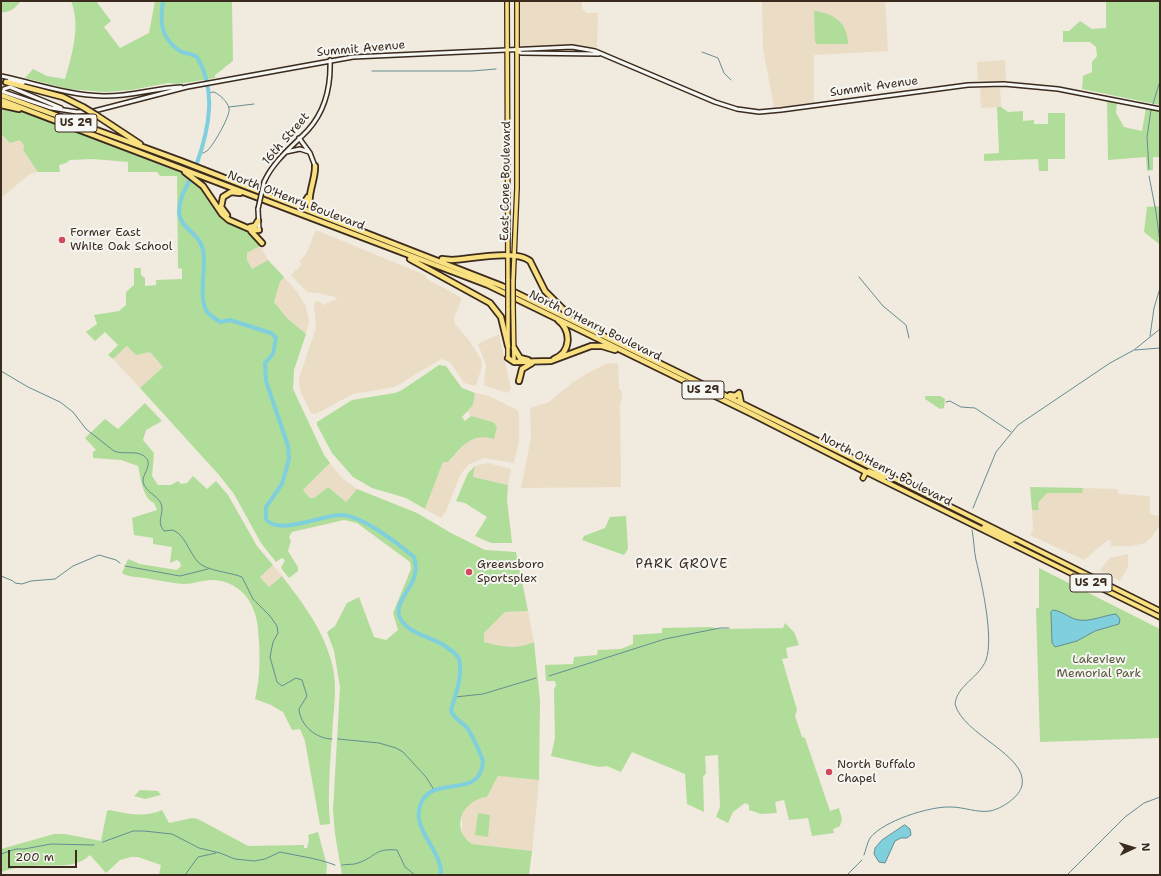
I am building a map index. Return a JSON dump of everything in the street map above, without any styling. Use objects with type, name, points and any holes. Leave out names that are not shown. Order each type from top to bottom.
[{"type":"highway","points":[[6,82],[63,97],[83,107],[152,150]]},
{"type":"highway","name":"North O'Henry Boulevard","points":[[1,95],[152,150],[425,254],[502,286],[1160,610]]},
{"type":"highway","name":"North O'Henry Boulevard","points":[[1,100],[488,285],[1160,617]]},
{"type":"highway","points":[[1,105],[33,112]]},
{"type":"highway","points":[[177,166],[203,186],[222,214],[248,227],[259,230]]},
{"type":"highway","points":[[315,166],[315,176],[309,204],[315,213]]},
{"type":"highway","points":[[292,204],[304,202],[312,188]]},
{"type":"highway","points":[[255,196],[231,192],[223,197],[221,207],[226,214],[248,227],[262,243]]},
{"type":"highway","points":[[248,227],[254,226],[258,221]]},
{"type":"highway","points":[[384,246],[425,266],[490,303],[501,317],[508,346]]},
{"type":"highway","points":[[425,254],[452,260],[514,255],[526,258],[530,261],[545,291],[565,313],[581,324]]},
{"type":"highway","points":[[514,348],[520,358],[532,360],[552,359],[558,357],[565,350],[568,337],[564,326],[539,309]]},
{"type":"highway","points":[[508,358],[514,362],[533,362],[560,359],[591,346],[602,346],[626,353]]},
{"type":"highway","points":[[519,381],[522,369],[533,362]]},
{"type":"highway","points":[[726,395],[735,396],[739,393],[742,403]]},
{"type":"highway","points":[[863,478],[866,472],[870,471],[904,483],[908,476]]},
{"type":"highway","points":[[978,527],[982,526],[1012,540],[1016,539]]},
{"type":"main road","name":"East Cone Boulevard","points":[[507,1],[508,358]]},
{"type":"main road","name":"East Cone Boulevard","points":[[514,362],[513,281],[517,188],[517,1]]},
{"type":"main road","name":"Summit Avenue","points":[[2,90],[36,104],[71,111],[94,111],[210,82],[330,60],[365,56],[577,47],[589,49],[716,102],[737,109],[752,111],[781,110],[968,84],[1004,84],[1058,89],[1160,109]]},
{"type":"main road","name":"16th Street","points":[[259,230],[258,209],[264,182],[275,163],[312,125],[324,105],[330,82],[330,60]]},
{"type":"main road","name":"Summit Avenue","points":[[1,76],[60,92],[103,96],[138,94],[187,87]]},
{"type":"main road","points":[[1,80],[6,82],[10,80],[38,86]]},
{"type":"main road","points":[[2,90],[10,86],[71,111]]},
{"type":"main road","points":[[299,138],[310,153],[315,166]]},
{"type":"main road","points":[[284,153],[300,149],[310,153]]},
{"type":"shaded area","points":[[519,1],[582,1],[582,8],[586,13],[598,13],[597,47],[521,46]]},
{"type":"shaded area","points":[[762,1],[885,1],[888,51],[814,55],[814,102],[776,108],[774,107],[763,49]]},
{"type":"shaded area","points":[[1005,60],[1006,82],[978,80],[977,62]]},
{"type":"shaded area","points":[[981,88],[1000,88],[1001,107],[981,108]]},
{"type":"shaded area","points":[[1,134],[10,143],[20,139],[24,145],[23,150],[38,172],[30,174],[1,198]]},
{"type":"shaded area","points":[[316,230],[425,275],[427,279],[462,298],[454,318],[455,324],[468,339],[481,359],[482,366],[476,386],[464,383],[450,362],[441,359],[395,387],[353,394],[316,414],[311,413],[301,393],[299,383],[300,375],[316,328],[314,304],[318,301],[324,305],[338,298],[307,292],[291,275],[302,264],[299,262],[306,254]]},
{"type":"shaded area","points":[[260,246],[268,260],[252,269],[247,260],[247,253]]},
{"type":"shaded area","points":[[284,277],[298,293],[306,307],[309,322],[306,334],[287,318],[274,302],[280,282]]},
{"type":"shaded area","points":[[499,334],[511,389],[507,393],[484,385],[486,365],[478,344]]},
{"type":"shaded area","points":[[127,346],[150,352],[163,367],[140,388],[113,359]]},
{"type":"shaded area","points":[[606,364],[618,364],[619,388],[622,392],[622,400],[620,403],[621,487],[521,488],[531,438],[530,408],[549,402],[573,382]]},
{"type":"shaded area","points":[[475,393],[489,396],[517,410],[519,413],[519,441],[514,463],[484,458],[468,465],[460,475],[446,511],[441,518],[425,509],[443,462],[448,462],[468,441],[473,438],[485,436],[494,438],[493,422],[471,416],[467,411],[473,405]]},
{"type":"shaded area","points":[[330,463],[341,477],[357,489],[346,502],[328,487],[314,498],[310,498],[303,490]]},
{"type":"shaded area","points":[[488,463],[511,469],[508,485],[473,477],[475,466]]},
{"type":"shaded area","points":[[1083,488],[1117,489],[1119,494],[1150,496],[1150,514],[1160,516],[1160,525],[1151,538],[1145,543],[1131,546],[1111,546],[1111,541],[1108,540],[1084,560],[1030,535],[1033,529],[1032,510],[1039,510],[1038,503],[1047,493],[1082,493]]},
{"type":"shaded area","points":[[1128,554],[1128,567],[1120,581],[1100,570],[1110,558]]},
{"type":"shaded area","points":[[273,565],[282,576],[269,587],[260,577]]},
{"type":"shaded area","points":[[528,611],[534,642],[523,647],[500,647],[484,642],[484,633],[505,612]]},
{"type":"shaded area","points":[[498,776],[539,780],[532,851],[472,844],[465,839],[462,833],[462,816],[465,808],[471,801],[478,798],[487,797]]},
{"type":"green space","points":[[1,1],[21,1],[12,10],[1,12]]},
{"type":"green space","points":[[71,1],[96,1],[111,21],[104,27],[120,48],[149,33],[155,1],[232,1],[233,61],[215,75],[215,78],[178,84],[168,83],[131,90],[106,92],[68,89],[25,78],[33,69],[47,76],[65,79],[73,50],[75,30],[74,10]]},
{"type":"green space","points":[[1106,1],[1160,1],[1160,105],[1082,89],[1083,76],[1092,72],[1092,62],[1097,56],[1096,47],[1090,42],[1063,42],[1063,31],[1069,31],[1080,21],[1092,29],[1106,28]]},
{"type":"green space","points":[[814,11],[828,14],[838,20],[846,30],[848,44],[817,44],[815,42]]},
{"type":"green space","points":[[1107,100],[1117,102],[1116,113],[1124,127],[1142,131],[1146,108],[1160,111],[1160,157],[1153,157],[1153,170],[1147,171],[1146,157],[1108,160]]},
{"type":"green space","points":[[1,107],[31,114],[187,175],[203,188],[218,214],[258,240],[260,246],[247,253],[247,260],[252,269],[268,260],[284,277],[280,282],[274,302],[287,318],[306,334],[294,370],[293,389],[324,455],[330,463],[303,490],[310,498],[314,498],[328,487],[346,502],[357,489],[417,513],[451,533],[485,550],[516,552],[528,611],[505,612],[484,633],[484,642],[515,647],[528,645],[534,642],[540,700],[539,780],[498,776],[487,797],[478,799],[465,809],[460,824],[461,831],[465,838],[472,844],[532,851],[529,875],[342,875],[335,834],[333,810],[340,687],[334,651],[327,632],[335,626],[347,603],[359,597],[374,637],[386,640],[398,630],[393,613],[411,569],[410,562],[357,523],[344,520],[292,532],[289,537],[291,541],[288,551],[298,567],[298,571],[289,578],[281,568],[285,560],[282,558],[276,562],[261,543],[234,494],[219,475],[140,388],[163,367],[150,352],[136,355],[127,346],[113,359],[108,355],[118,345],[105,332],[95,341],[86,332],[97,324],[94,315],[119,311],[126,305],[126,292],[134,285],[134,268],[141,268],[141,275],[145,278],[145,286],[156,285],[156,280],[182,279],[182,269],[178,268],[177,176],[160,176],[157,172],[128,172],[128,162],[93,159],[70,160],[59,165],[60,172],[38,172],[23,150],[24,145],[20,140],[10,143],[1,134]]},
{"type":"green space","points":[[997,107],[1001,107],[1008,112],[1023,111],[1023,121],[1034,120],[1034,124],[1048,124],[1048,113],[1065,113],[1065,159],[1048,159],[1048,171],[1039,171],[1038,159],[984,161],[984,154],[999,153]]},
{"type":"green space","points":[[1160,206],[1159,244],[1144,232],[1147,207]]},
{"type":"green space","points":[[439,365],[446,366],[462,388],[475,393],[473,405],[462,417],[465,421],[471,416],[493,422],[497,427],[494,439],[486,437],[473,439],[463,446],[448,462],[443,462],[425,509],[406,498],[372,488],[353,477],[332,453],[317,425],[317,422],[352,400],[395,393],[402,390]]},
{"type":"green space","points":[[925,396],[940,396],[945,399],[944,408],[940,409],[925,399]]},
{"type":"green space","points":[[145,403],[162,421],[146,430],[143,440],[154,453],[152,476],[158,485],[171,485],[178,481],[181,484],[187,483],[193,476],[207,489],[216,481],[228,495],[257,546],[273,565],[260,577],[269,587],[282,576],[317,626],[327,648],[333,668],[335,682],[329,785],[330,824],[320,825],[305,741],[300,729],[292,730],[283,712],[271,705],[255,699],[260,664],[258,629],[254,610],[245,595],[230,584],[221,581],[208,580],[184,584],[130,576],[122,573],[128,559],[140,564],[177,570],[181,566],[180,562],[177,560],[170,563],[172,547],[153,544],[153,538],[134,535],[132,518],[157,510],[154,503],[144,492],[138,466],[121,460],[93,458],[93,452],[96,450],[85,438],[105,419],[118,429]]},
{"type":"green space","points":[[475,466],[473,477],[508,485],[507,500],[512,543],[491,543],[475,536],[487,517],[465,503],[456,501],[468,473]]},
{"type":"green space","points":[[1030,487],[1083,488],[1082,493],[1047,493],[1038,503],[1039,510],[1032,510]]},
{"type":"green space","points":[[626,516],[628,549],[624,555],[582,540],[584,536],[605,528],[610,517]]},
{"type":"green space","name":"Lakeview Memorial Park","points":[[1039,568],[1160,629],[1160,738],[1040,742],[1036,608],[1039,608]]},
{"type":"green space","points":[[785,623],[794,632],[799,645],[786,648],[788,658],[782,659],[797,710],[795,716],[802,737],[805,738],[830,811],[839,808],[842,819],[840,826],[833,829],[834,833],[812,836],[808,818],[789,820],[784,800],[775,802],[777,813],[761,814],[749,810],[749,805],[745,803],[733,812],[728,823],[716,817],[720,807],[718,755],[705,756],[706,773],[703,777],[704,812],[687,804],[685,774],[632,752],[621,772],[607,766],[599,767],[551,756],[555,738],[554,690],[556,685],[555,681],[546,681],[545,665],[573,664],[574,657],[597,655],[598,650],[621,649],[633,644],[633,635],[662,633],[662,628],[783,628]]},
{"type":"green space","points":[[140,790],[158,791],[161,795],[145,799],[134,796]]},
{"type":"green space","points":[[110,810],[143,815],[162,810],[169,823],[192,818],[198,819],[248,846],[304,845],[304,848],[307,848],[309,840],[308,835],[318,832],[327,866],[326,875],[159,875],[161,865],[138,857],[120,860],[106,873],[90,855],[84,860],[70,865],[24,867],[1,872],[1,849],[54,834],[65,834],[101,841],[107,811]]},
{"type":"green space","points":[[478,813],[490,815],[488,837],[475,835]]},
{"type":"water","points":[[1053,610],[1079,620],[1088,620],[1116,614],[1120,619],[1119,624],[1095,631],[1077,641],[1055,647],[1052,643],[1051,612]]},
{"type":"water","points":[[905,825],[910,829],[911,835],[907,838],[901,838],[895,841],[885,863],[879,862],[874,854],[875,848],[882,840]]},
{"type":"waterway","points":[[163,1],[162,22],[168,41],[180,51],[197,57],[207,83],[209,96],[208,123],[197,163]]},
{"type":"waterway","points":[[702,52],[718,58],[724,73],[731,80]]},
{"type":"waterway","points":[[372,71],[472,71],[496,69]]},
{"type":"waterway","points":[[1153,104],[1160,81]]},
{"type":"waterway","points":[[200,154],[207,151],[211,147],[222,129],[229,112],[228,105],[221,97],[214,92],[208,93]]},
{"type":"waterway","points":[[229,107],[254,104]]},
{"type":"waterway","points":[[1149,169],[1147,137],[1151,110]]},
{"type":"waterway","points":[[1149,176],[1160,242]]},
{"type":"waterway","points":[[191,178],[181,198],[179,212],[183,223],[198,239],[203,250],[203,300],[208,313],[220,322],[230,320],[271,333],[276,338],[273,354],[265,363],[266,381],[288,446],[289,459],[282,484],[266,507],[266,519],[272,524],[280,526],[332,516],[348,516],[368,524],[399,545],[414,557],[416,566],[415,575],[399,608],[399,615],[402,621],[412,630],[447,647],[459,658],[460,678],[451,710],[454,716],[468,729],[483,761],[480,773],[474,781],[434,790],[425,796],[420,806],[420,824],[437,858],[441,875]]},
{"type":"waterway","points":[[859,277],[883,306],[906,325],[909,338]]},
{"type":"waterway","points":[[1150,336],[1154,308],[1160,288]]},
{"type":"waterway","points":[[973,508],[996,452],[1018,425],[1110,363],[1134,350],[1160,329]]},
{"type":"waterway","points":[[1135,350],[1160,348]]},
{"type":"waterway","points":[[1,371],[28,387],[60,402],[73,412],[86,429],[114,451],[122,453],[137,453],[141,454],[147,459],[148,465],[143,481],[146,489],[156,497],[161,504],[162,508],[160,522],[162,528],[164,531],[173,530],[178,533],[195,558],[202,565],[242,577],[253,599],[270,616],[277,626],[278,633],[273,642],[270,657],[277,682],[282,686],[296,678],[302,680],[307,696],[299,709],[302,720],[315,734],[320,737],[332,739]]},
{"type":"waterway","points":[[946,402],[950,401],[961,407],[975,408],[1011,432]]},
{"type":"waterway","points":[[864,855],[870,838],[876,832],[896,820],[942,807],[990,811],[1009,802],[1021,789],[1021,774],[1015,764],[1006,754],[970,726],[960,715],[955,704],[957,697],[964,686],[983,666],[988,650],[988,625],[975,557],[972,530]]},
{"type":"waterway","points":[[1,576],[15,583],[22,584],[31,581],[55,579],[73,566],[99,555],[116,560],[120,563]]},
{"type":"waterway","points":[[125,566],[180,576],[208,569]]},
{"type":"waterway","points":[[549,676],[665,639],[720,628],[729,628]]},
{"type":"waterway","points":[[455,697],[483,694],[536,678]]},
{"type":"waterway","points":[[338,739],[379,743],[396,748],[403,752],[426,777],[434,790]]},
{"type":"waterway","points":[[1067,875],[1125,817],[1144,803],[1160,797]]},
{"type":"waterway","points":[[103,842],[133,831],[144,831],[172,834],[199,848],[220,853],[235,859],[254,861],[265,859],[280,852],[335,865]]},
{"type":"waterway","points":[[1,854],[16,849],[51,844],[94,845]]},
{"type":"waterway","points":[[342,865],[356,864],[384,850],[397,850],[405,867],[415,875]]},
{"type":"waterway","points":[[185,875],[198,857],[216,853]]},
{"type":"waterway","points":[[847,875],[862,860]]},
{"type":"place","name":"Former East White Oak School","points":[[62,240]]},
{"type":"place","name":"Greensboro Sportsplex","points":[[469,572]]},
{"type":"place","name":"North Buffalo Chapel","points":[[829,772]]},
{"type":"district","name":"PARK GROVE","points":[[682,565]]}]
